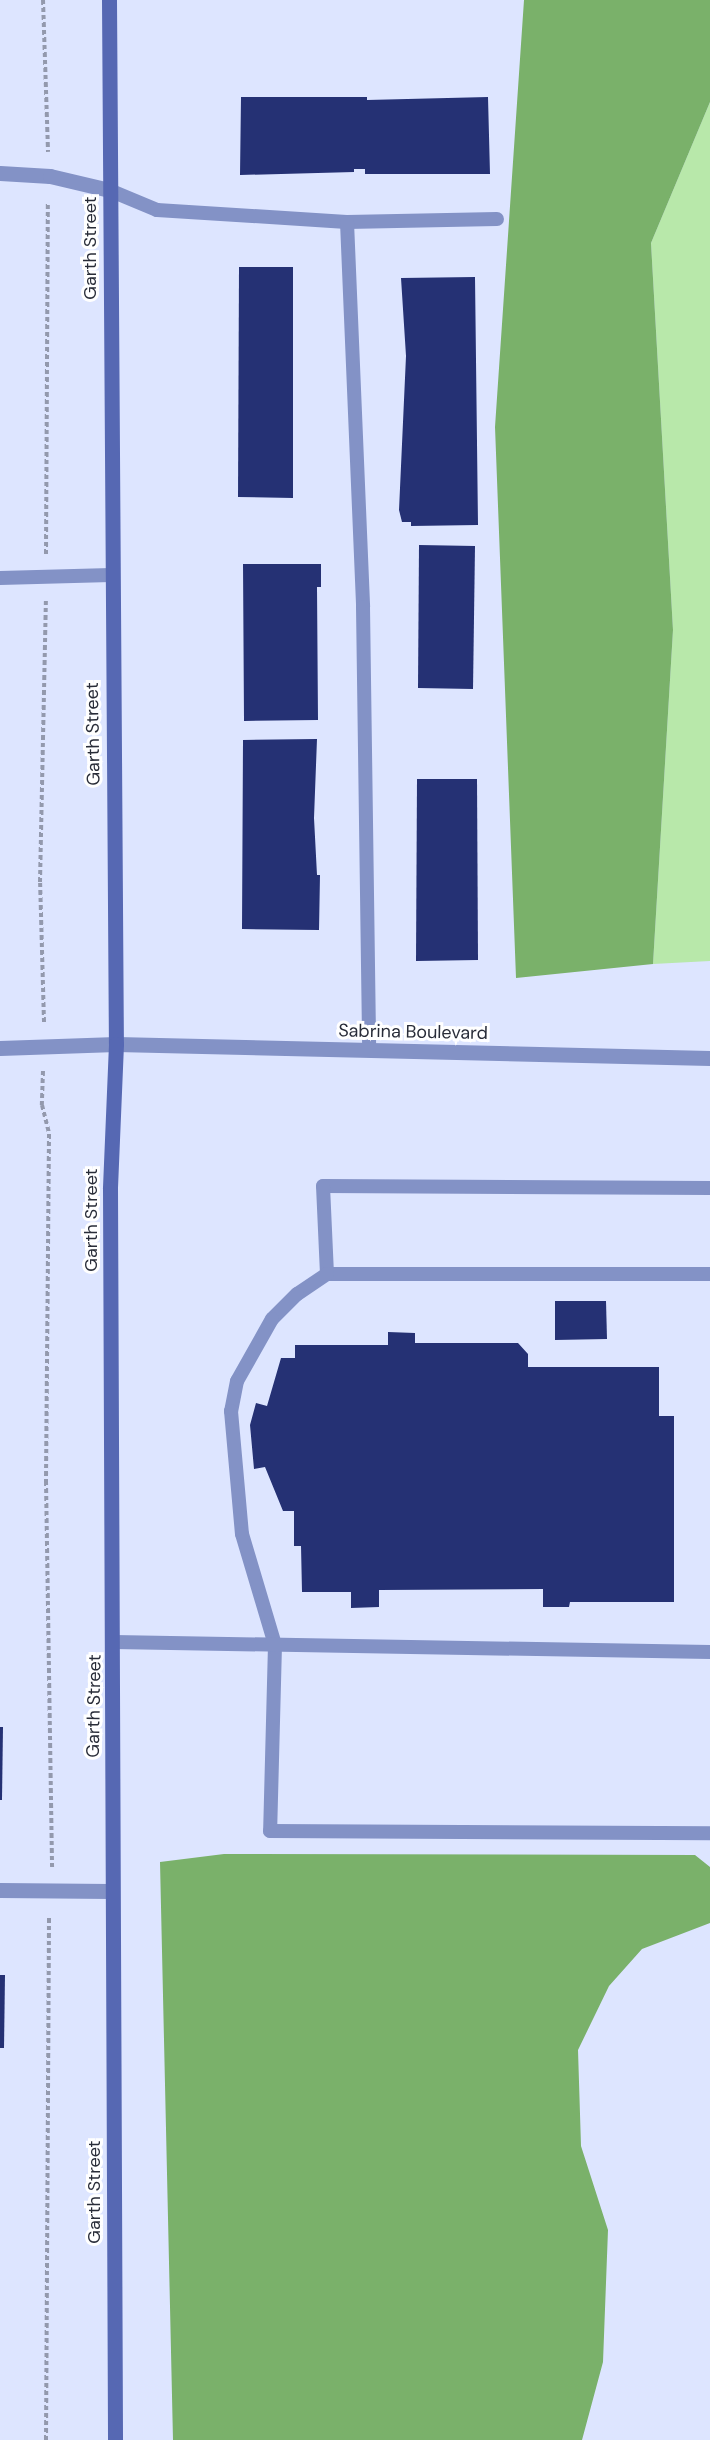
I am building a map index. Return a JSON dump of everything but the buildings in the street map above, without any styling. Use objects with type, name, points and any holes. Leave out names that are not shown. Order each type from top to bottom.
[{"type":"main road","name":"Garth Street","points":[[109,0],[111,575],[116,1044],[110,1190],[114,1642],[110,1891],[115,2440]]},
{"type":"street","points":[[0,174],[50,176],[109,190]]},
{"type":"street","name":"Sabrina Boulevard","points":[[0,1048],[116,1044],[710,1058]]},
{"type":"street","points":[[0,1890],[110,1891]]},
{"type":"lane","points":[[109,190],[158,210],[346,222],[497,219]]},
{"type":"lane","points":[[346,222],[363,607],[369,1050]]},
{"type":"lane","points":[[0,578],[111,575]]},
{"type":"lane","points":[[327,1274],[323,1186],[710,1188]]},
{"type":"lane","points":[[710,1274],[327,1274],[297,1294],[272,1318],[237,1381],[231,1411],[242,1534],[275,1645],[270,1831],[710,1833]]},
{"type":"lane","points":[[114,1642],[710,1652]]},
{"type":"path","points":[[43,0],[44,103],[50,176],[45,238],[46,577],[40,882],[44,1046],[42,1105],[49,1134],[45,1481],[49,1821],[53,1890],[46,1932],[46,2440]]},
{"type":"green space","points":[[524,0],[710,0],[710,102],[651,243],[673,630],[653,964],[516,978],[495,427]]},
{"type":"green space","points":[[710,102],[710,961],[653,964],[673,630],[651,243]]},
{"type":"green space","points":[[224,1854],[695,1855],[710,1867],[710,1923],[642,1949],[609,1986],[578,2050],[581,2146],[608,2230],[603,2362],[582,2440],[173,2440],[160,1862]]}]
